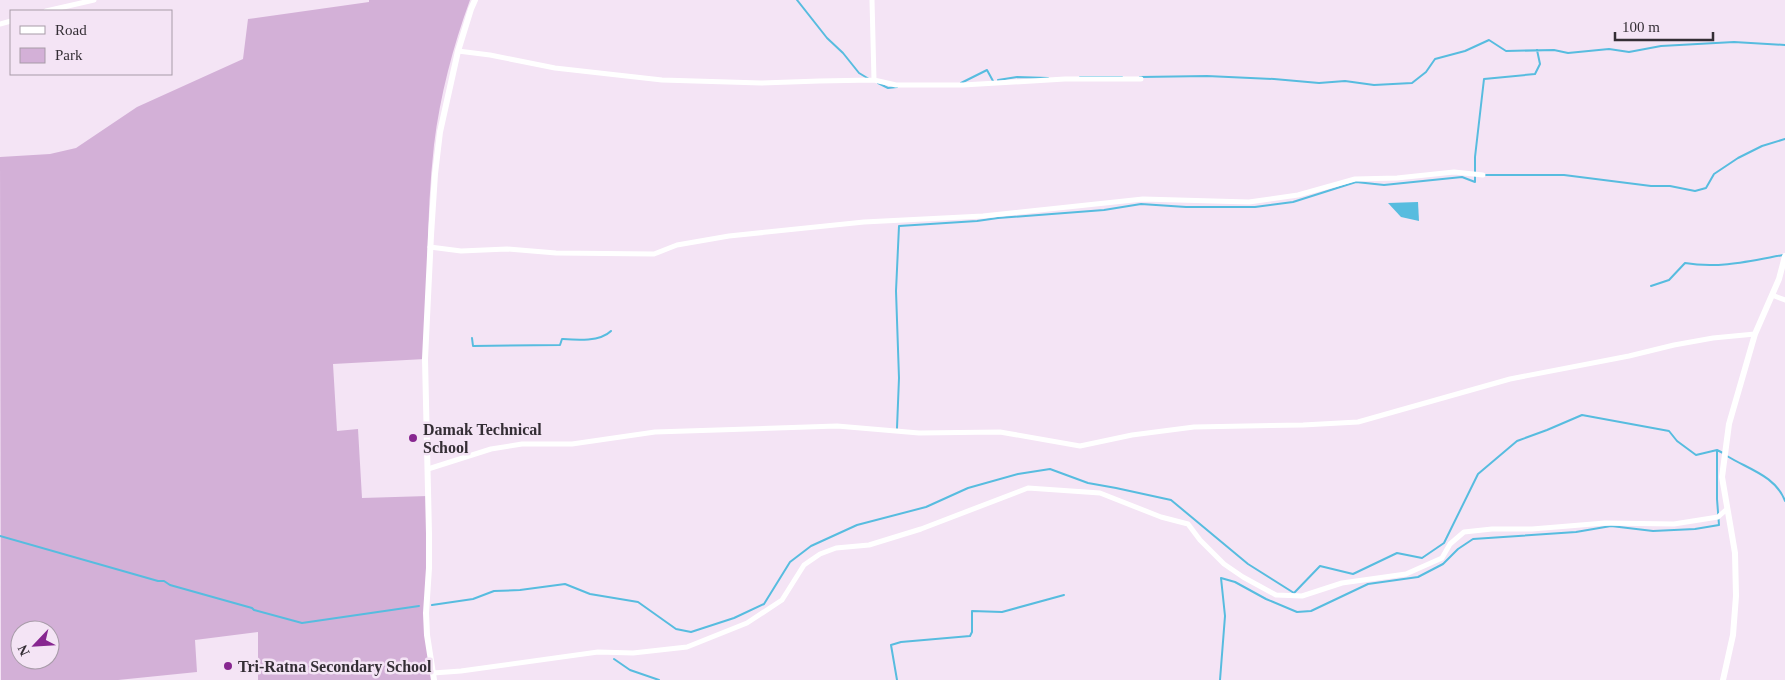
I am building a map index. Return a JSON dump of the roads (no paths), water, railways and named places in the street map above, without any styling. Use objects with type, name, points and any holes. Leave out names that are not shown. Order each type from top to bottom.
[{"type":"street","points":[[50,10],[94,0]]},
{"type":"street","points":[[475,0],[458,51],[439,140],[430,248],[425,374],[429,568],[426,634],[433,677],[461,671],[598,652],[633,653],[687,647],[747,623],[782,600],[804,565],[820,554],[836,548],[869,544],[921,529],[1028,488],[1100,493],[1161,517],[1188,524],[1200,540],[1224,564],[1244,577],[1276,595],[1302,596],[1342,583],[1406,574],[1414,571],[1442,558],[1450,544],[1464,532],[1492,529],[1532,529],[1605,522],[1674,524],[1718,517],[1728,509]]},
{"type":"street","points":[[872,0],[874,80]]},
{"type":"street","points":[[458,51],[573,70],[662,80],[761,83],[874,80],[896,85],[963,85],[1013,81],[1141,79]]},
{"type":"street","points":[[430,248],[461,251],[508,249],[556,253],[654,254],[677,245],[729,236],[874,221],[983,216],[1143,199],[1249,202],[1298,195],[1355,179],[1397,178],[1454,172],[1483,175]]},
{"type":"street","points":[[1723,680],[1733,635],[1736,596],[1734,553],[1722,478],[1728,424],[1755,334],[1779,279],[1785,256]]},
{"type":"street","points":[[1772,295],[1785,300]]},
{"type":"street","points":[[428,469],[491,449],[522,444],[572,444],[655,432],[837,426],[919,433],[1000,432],[1080,446],[1132,435],[1194,427],[1358,422],[1510,379],[1629,356],[1674,345],[1713,338],[1755,334]]},
{"type":"water","points":[[1418,202],[1419,221],[1401,217],[1388,203]]},
{"type":"waterway","points":[[797,0],[827,38],[843,53],[859,73],[869,79]]},
{"type":"waterway","points":[[1140,77],[1207,76],[1319,83],[1345,81],[1374,85],[1412,83],[1426,72],[1435,59],[1465,51],[1489,40],[1506,51],[1554,50],[1568,53],[1609,49],[1629,52],[1661,46],[1734,42],[1785,45]]},
{"type":"waterway","points":[[897,428],[899,378],[896,291],[899,226],[1104,210],[1141,204],[1186,207],[1255,207],[1293,202],[1356,182],[1384,185],[1462,177],[1475,182],[1475,157],[1484,79],[1535,74],[1540,64],[1537,50]]},
{"type":"waterway","points":[[961,83],[987,70],[993,81]]},
{"type":"waterway","points":[[998,80],[1017,77],[1048,78]]},
{"type":"waterway","points":[[1080,77],[1122,77]]},
{"type":"waterway","points":[[878,83],[888,88],[897,87]]},
{"type":"waterway","points":[[1484,175],[1564,175],[1651,186],[1670,186],[1695,191],[1706,188],[1714,174],[1738,158],[1762,146],[1785,139]]},
{"type":"waterway","points":[[1651,286],[1669,280],[1685,263],[1722,265],[1783,255]]},
{"type":"waterway","points":[[472,338],[473,346],[560,345],[562,339],[594,339],[611,331]]},
{"type":"waterway","points":[[432,605],[473,599],[494,591],[520,590],[565,584],[590,594],[638,602],[676,629],[691,632],[734,618],[764,604],[790,562],[811,546],[857,525],[926,507],[968,488],[1018,474],[1050,469],[1088,483],[1171,500],[1248,564],[1294,593],[1320,566],[1353,574],[1397,553],[1422,558],[1444,543],[1478,474],[1517,441],[1582,415],[1669,431],[1677,441],[1696,455],[1717,450],[1723,453]]},
{"type":"waterway","points":[[1220,680],[1225,616],[1221,578],[1235,582],[1266,599],[1297,612],[1311,611],[1368,584],[1418,577],[1443,564],[1458,549],[1473,539],[1576,532],[1611,526],[1653,531],[1695,529],[1719,525],[1717,451]]},
{"type":"waterway","points":[[1727,456],[1768,479],[1781,492],[1785,501]]},
{"type":"waterway","points":[[0,536],[158,581],[164,581],[170,585],[302,623],[419,606]]},
{"type":"waterway","points":[[897,680],[891,645],[901,642],[970,636],[972,632],[972,611],[1002,612],[1064,595]]},
{"type":"waterway","points":[[614,659],[630,670],[659,680]]},
{"type":"place","name":"Damak Technical School","points":[[413,438]]},
{"type":"place","name":"Tri-Ratna Secondary School","points":[[228,666]]}]
